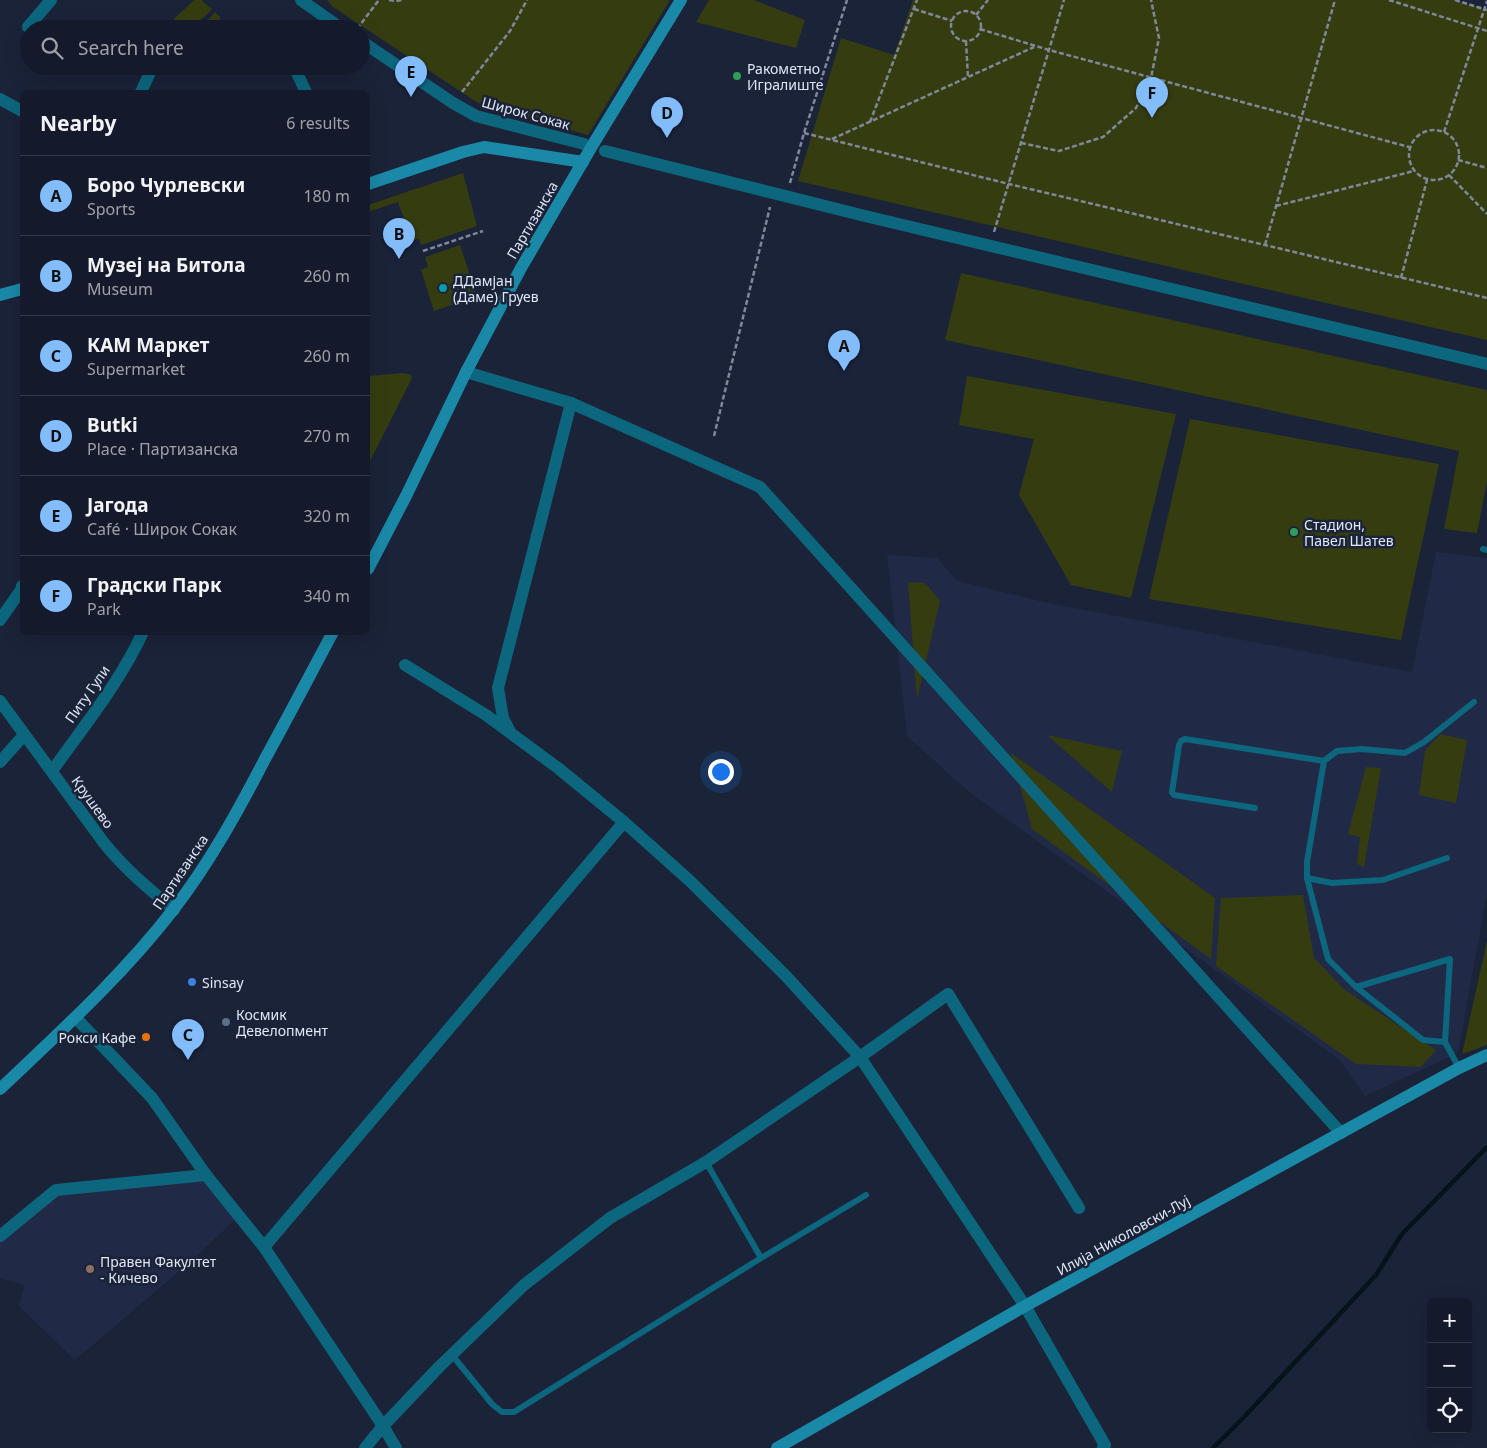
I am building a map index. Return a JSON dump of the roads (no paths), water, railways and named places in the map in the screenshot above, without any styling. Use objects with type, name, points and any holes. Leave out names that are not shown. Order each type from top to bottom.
[{"type":"street","points":[[34,20],[51,0]]},
{"type":"street","points":[[301,0],[329,20]]},
{"type":"street","name":"Партизанска","points":[[370,565],[466,372],[517,276],[681,0]]},
{"type":"street","name":"Широк Сокак","points":[[370,47],[453,104],[476,116],[584,144]]},
{"type":"street","points":[[142,90],[149,75]]},
{"type":"street","points":[[298,75],[305,90]]},
{"type":"street","points":[[0,99],[20,110]]},
{"type":"street","points":[[370,183],[484,147],[583,162]]},
{"type":"street","points":[[606,151],[990,246],[1487,364]]},
{"type":"street","points":[[0,295],[20,290]]},
{"type":"street","points":[[466,372],[571,403],[760,487],[1341,1133]]},
{"type":"street","points":[[512,734],[503,718],[498,688],[571,403]]},
{"type":"street","points":[[0,620],[20,591]]},
{"type":"street","name":"Питу Гули","points":[[52,771],[109,691],[127,663],[141,635]]},
{"type":"street","name":"Партизанска","points":[[0,1089],[76,1018],[138,953],[174,910],[195,880],[231,821],[331,635]]},
{"type":"street","points":[[405,666],[486,715],[558,768],[624,822],[690,881],[771,961],[860,1058],[1025,1306],[1105,1445],[1103,1448]]},
{"type":"street","name":"Крушево","points":[[0,701],[119,862],[174,910]]},
{"type":"street","points":[[0,762],[24,735]]},
{"type":"street","points":[[264,1247],[624,822]]},
{"type":"street","points":[[365,1448],[383,1426],[452,1355],[524,1285],[610,1218],[706,1162],[860,1058],[948,994],[1079,1208]]},
{"type":"street","points":[[76,1018],[152,1098],[206,1175],[264,1247],[396,1448]]},
{"type":"street","name":"Илија Николовски-Луј","points":[[777,1448],[1025,1306],[1459,1068],[1487,1055]]},
{"type":"street","points":[[0,1236],[56,1190],[206,1175]]},
{"type":"lane","points":[[1445,1042],[1423,1040],[1356,987],[1328,958],[1307,878],[1307,862],[1324,761],[1337,751],[1362,749],[1405,753],[1424,742],[1474,702]]},
{"type":"lane","points":[[1255,808],[1174,795],[1172,792],[1181,741],[1185,740],[1324,761]]},
{"type":"lane","points":[[1307,878],[1332,883],[1383,880],[1447,858]]},
{"type":"lane","points":[[1356,987],[1450,959],[1445,1042],[1459,1068]]},
{"type":"lane","points":[[706,1162],[761,1258]]},
{"type":"lane","points":[[452,1355],[492,1404],[502,1412],[514,1412],[866,1195]]},
{"type":"waterway","points":[[1213,1448],[1376,1275],[1402,1234],[1487,1147]]},
{"type":"place","name":"Ракометно Игралиште","points":[[737,76]]},
{"type":"place","name":"Јагода","points":[[411,97]]},
{"type":"place","name":"Градски Парк","points":[[1152,118]]},
{"type":"place","name":"Butki","points":[[667,138]]},
{"type":"place","name":"Музеј на Битола","points":[[399,259]]},
{"type":"place","name":"ДДамјан (Даме) Груев","points":[[443,288]]},
{"type":"place","name":"Боро Чурлевски","points":[[844,371]]},
{"type":"place","name":"Стадион, Павел Шатев","points":[[1294,532]]},
{"type":"place","name":"Sinsay","points":[[192,982]]},
{"type":"place","name":"Космик Девелопмент","points":[[226,1022]]},
{"type":"place","name":"Рокси Кафе","points":[[146,1037]]},
{"type":"place","name":"КАМ Маркет","points":[[188,1060]]},
{"type":"place","name":"Правен Факултет - Кичево","points":[[90,1269]]}]
